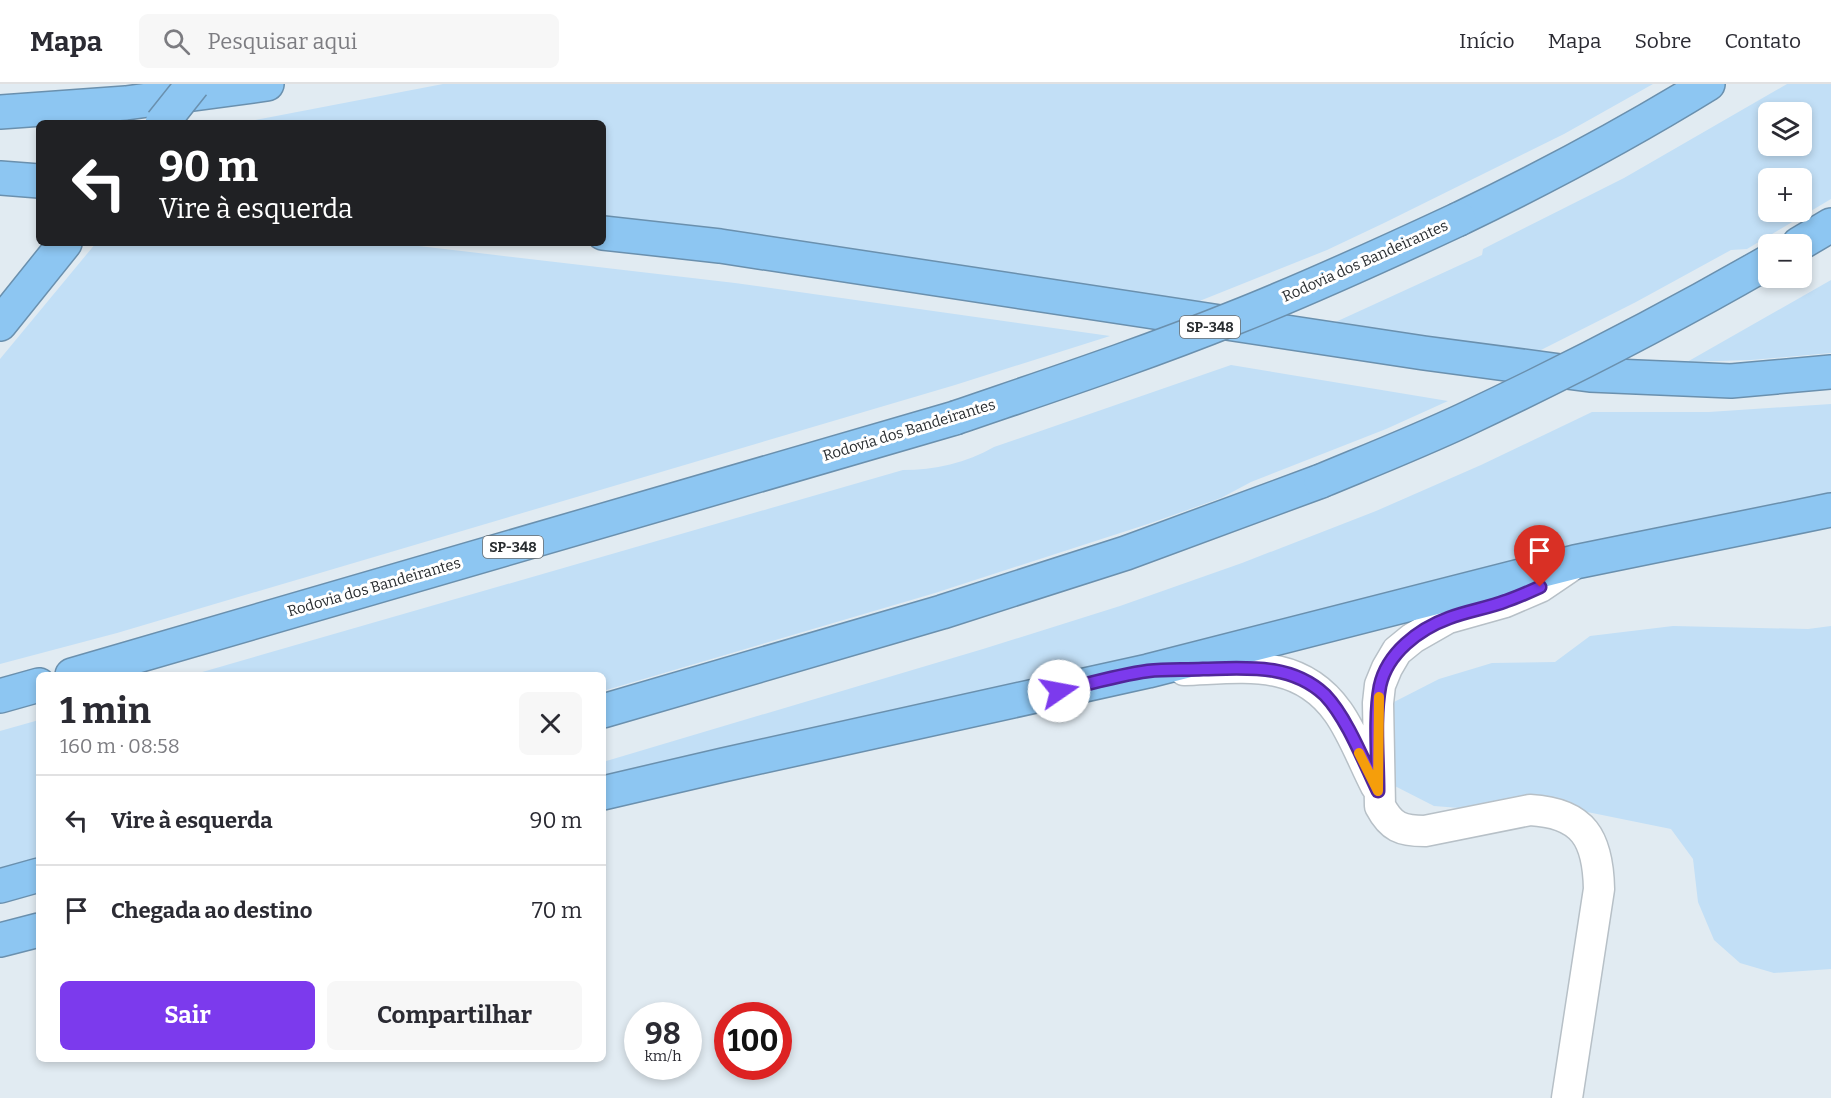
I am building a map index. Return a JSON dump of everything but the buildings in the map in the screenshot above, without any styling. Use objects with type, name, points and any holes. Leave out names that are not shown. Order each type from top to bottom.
[{"type":"highway","points":[[164,120],[193,84]]},
{"type":"highway","points":[[0,112],[126,103],[267,84]]},
{"type":"highway","name":"Rodovia dos Bandeirantes","points":[[82,672],[955,418],[1128,359],[1344,272],[1459,219],[1560,170],[1660,114],[1708,84]]},
{"type":"highway","points":[[0,178],[36,181]]},
{"type":"highway","points":[[606,233],[732,247],[1424,353],[1590,375],[1731,381],[1831,372]]},
{"type":"highway","points":[[0,324],[63,246]]},
{"type":"highway","points":[[606,710],[942,612],[1126,553],[1321,481],[1462,421],[1693,305],[1758,268]]},
{"type":"highway","points":[[606,792],[1148,671],[1575,562],[1831,510]]},
{"type":"highway","points":[[0,696],[36,685]]},
{"type":"highway","points":[[0,886],[36,876]]},
{"type":"highway","points":[[0,940],[36,931]]},
{"type":"street","points":[[1567,1098],[1599,890],[1599,869],[1595,851],[1577,824],[1563,815],[1547,811],[1530,810],[1425,831],[1411,831],[1397,827],[1386,818],[1380,806],[1378,703],[1380,685],[1397,651],[1431,626],[1448,618],[1505,602],[1540,587],[1575,562]]},
{"type":"street","points":[[1148,671],[1270,669],[1291,674],[1309,682],[1340,714],[1378,791]]},
{"type":"shaded area","points":[[443,84],[1653,84],[1564,134],[1384,223],[1327,250],[1197,302],[606,217],[606,120],[255,120]]},
{"type":"shaded area","points":[[1787,84],[1831,84],[1831,199],[1812,210],[1812,168],[1758,168],[1758,222],[1792,222],[1772,234],[1758,234],[1758,242],[1747,249],[1731,250],[1539,351],[1329,325],[1482,255],[1483,249],[1624,178]]},
{"type":"shaded area","points":[[94,246],[419,246],[735,283],[1110,336],[955,385],[117,633],[0,664],[0,359]]},
{"type":"shaded area","points":[[1831,280],[1831,353],[1751,360],[1687,362]]},
{"type":"shaded area","points":[[1231,365],[1448,401],[1386,429],[1251,482],[1221,498],[1151,523],[935,593],[606,690],[606,672],[202,672],[903,470],[926,469],[962,461],[994,447]]},
{"type":"shaded area","points":[[1831,404],[1831,493],[606,783],[606,761],[983,649],[1120,606],[1242,563],[1376,511],[1481,465],[1592,412],[1709,412]]},
{"type":"shaded area","points":[[1673,626],[1808,629],[1831,626],[1831,969],[1774,973],[1740,963],[1714,940],[1698,902],[1693,859],[1671,829],[1543,803],[1472,809],[1434,806],[1385,781],[1369,729],[1394,702],[1439,679],[1492,663],[1555,662],[1590,636]]},
{"type":"shaded area","points":[[36,721],[36,859],[0,869],[0,731]]},
{"type":"slow traffic","points":[[1359,753],[1378,791],[1379,697]]},
{"type":"route","points":[[1059,691],[1148,671],[1247,668],[1270,669],[1291,674],[1309,682],[1340,714],[1378,791],[1380,685],[1397,651],[1431,626],[1448,618],[1505,602],[1540,587]]}]
